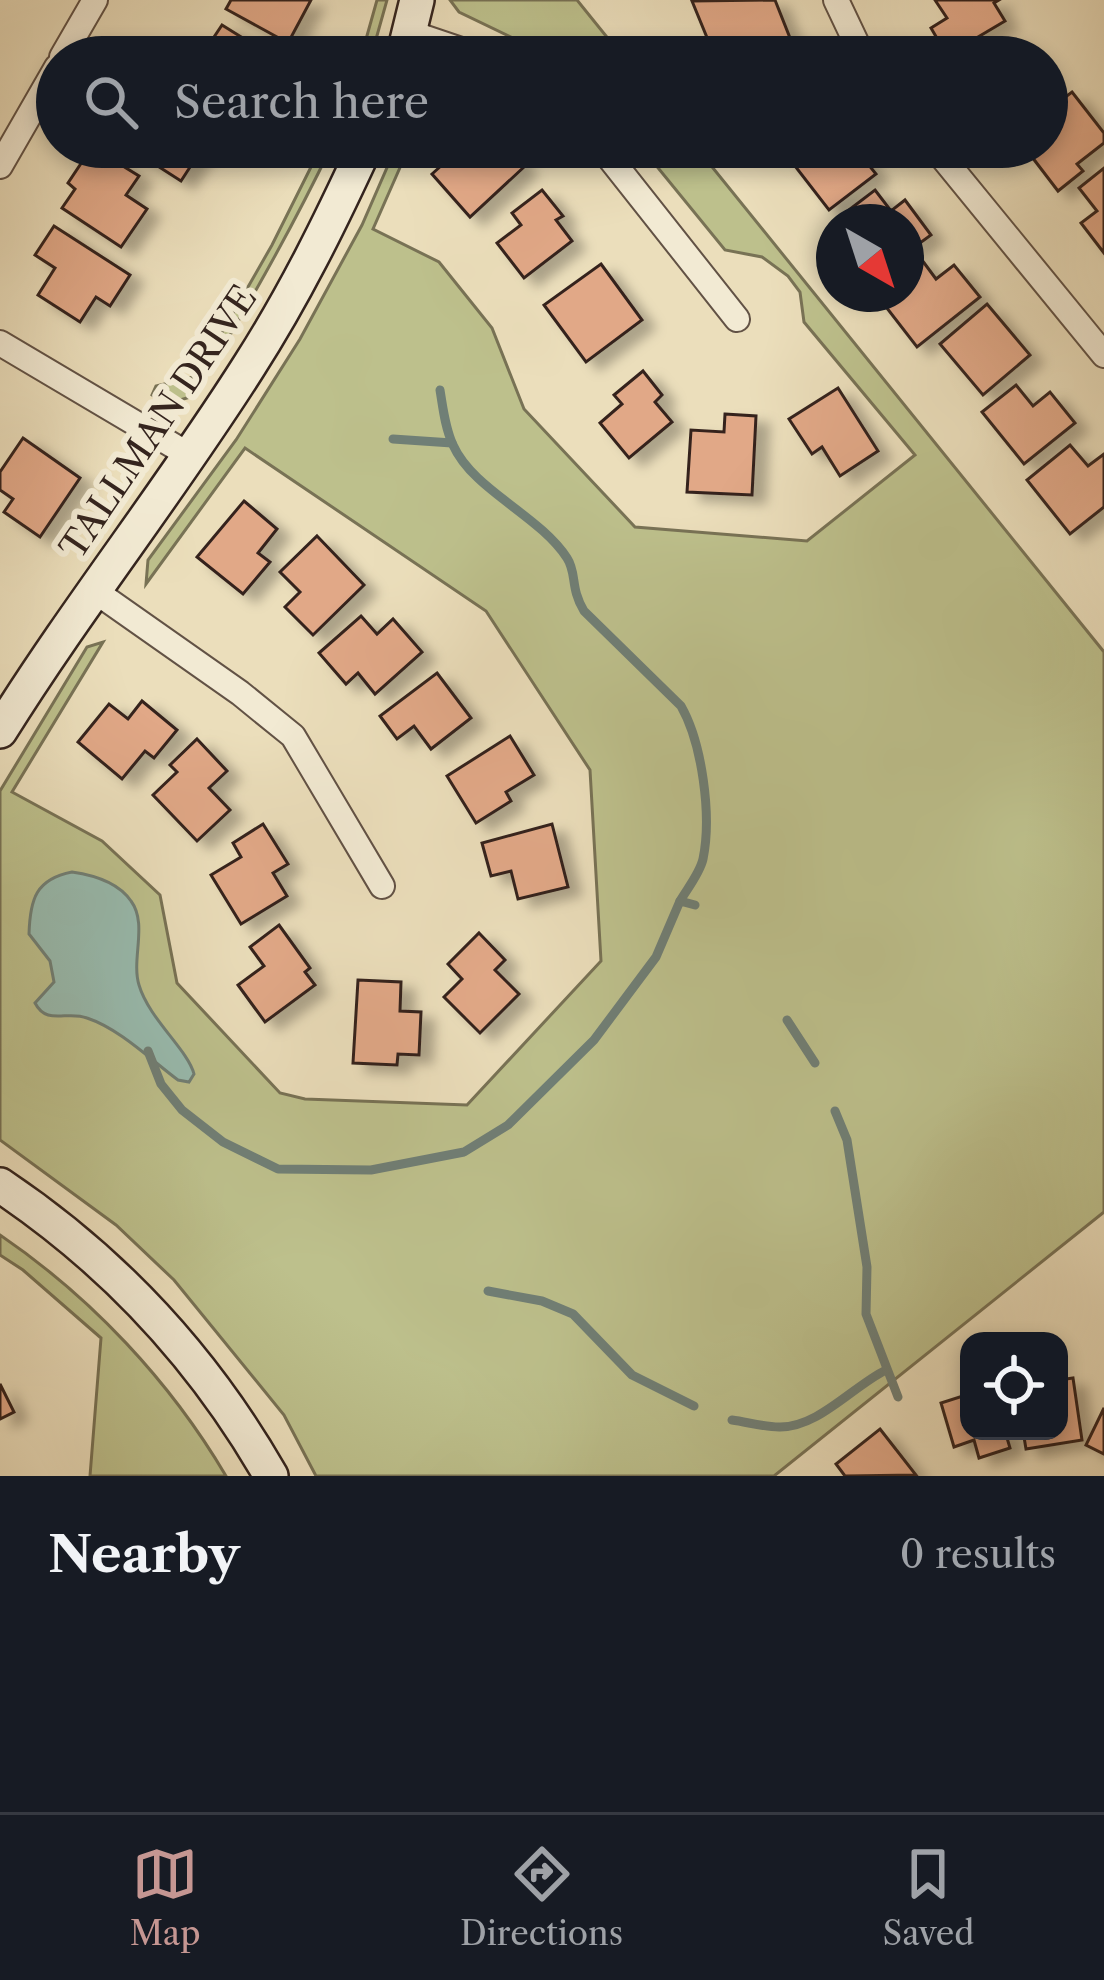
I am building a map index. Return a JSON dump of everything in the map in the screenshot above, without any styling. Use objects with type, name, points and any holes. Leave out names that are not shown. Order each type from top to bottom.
[{"type":"street","points":[[74,36],[95,0]]},
{"type":"street","points":[[836,0],[853,36]]},
{"type":"street","points":[[0,166],[36,103]]},
{"type":"street","name":"TALLMAN DRIVE","points":[[0,731],[92,589],[250,365],[304,273],[355,168]]},
{"type":"street","points":[[618,168],[737,319]]},
{"type":"street","points":[[951,168],[1104,356]]},
{"type":"street","points":[[0,343],[189,455]]},
{"type":"street","points":[[92,589],[241,693],[293,736],[382,886]]},
{"type":"street","points":[[0,1185],[70,1237],[139,1299],[219,1396],[272,1476]]},
{"type":"green space","points":[[377,0],[387,0],[377,36],[367,36]]},
{"type":"green space","points":[[450,0],[577,0],[606,36],[509,36],[459,12]]},
{"type":"green space","points":[[310,168],[320,168],[194,396],[166,404],[152,395],[156,386],[197,376]]},
{"type":"green space","points":[[387,168],[400,168],[373,229],[439,262],[492,328],[524,409],[635,527],[807,541],[915,455],[804,322],[800,292],[788,276],[762,257],[725,250],[658,168],[713,168],[816,296],[816,312],[829,312],[1104,652],[1104,1212],[774,1476],[316,1476],[284,1415],[174,1280],[116,1225],[0,1140],[0,791],[87,647],[103,642],[12,792],[102,841],[160,895],[177,983],[280,1093],[305,1099],[467,1105],[601,961],[590,770],[486,611],[245,448],[146,584],[148,560],[236,440],[300,339],[362,225]]},
{"type":"green space","points":[[0,1235],[66,1285],[126,1343],[180,1407],[226,1476],[90,1476],[101,1338],[0,1255]]},
{"type":"water","points":[[72,872],[104,880],[131,901],[138,920],[139,985],[190,1065],[194,1074],[189,1082],[178,1080],[99,1023],[80,1016],[51,1016],[35,1003],[54,982],[50,961],[29,934],[31,911],[43,885]]},
{"type":"building","points":[[231,0],[311,0],[292,36],[275,36],[226,9]]},
{"type":"building","points":[[775,0],[789,36],[706,36],[692,1]]},
{"type":"building","points":[[935,0],[999,0],[994,3],[1005,21],[980,36],[936,36],[931,28],[947,18]]},
{"type":"building","points":[[222,25],[240,36],[215,36]]},
{"type":"building","points":[[1072,92],[1104,133],[1104,143],[1077,164],[1083,171],[1058,191],[1040,168],[1068,168],[1068,95]]},
{"type":"building","points":[[78,168],[126,168],[139,176],[126,195],[147,209],[121,247],[62,208],[75,189],[68,183]]},
{"type":"building","points":[[161,168],[189,168],[181,181]]},
{"type":"building","points":[[439,168],[523,168],[470,217],[432,174]]},
{"type":"building","points":[[797,168],[871,168],[876,174],[837,204],[824,204]]},
{"type":"building","points":[[1104,168],[1104,253],[1081,223],[1097,211],[1079,188]]},
{"type":"building","points":[[542,190],[563,216],[556,220],[572,241],[524,278],[497,243],[521,225],[512,213]]},
{"type":"building","points":[[875,190],[886,204],[857,204]]},
{"type":"building","points":[[54,226],[130,275],[110,306],[96,297],[80,322],[38,295],[55,268],[35,255]]},
{"type":"building","points":[[924,263],[936,279],[954,265],[980,297],[917,347],[890,312],[924,312]]},
{"type":"building","points":[[601,264],[642,320],[586,362],[544,305]]},
{"type":"building","points":[[987,304],[1030,355],[983,395],[940,344]]},
{"type":"building","points":[[643,371],[662,395],[655,402],[672,422],[629,458],[600,423],[622,404],[614,395]]},
{"type":"building","points":[[1016,385],[1033,406],[1050,392],[1075,423],[1024,464],[982,412]]},
{"type":"building","points":[[838,388],[878,451],[840,476],[822,447],[812,454],[789,419]]},
{"type":"building","points":[[725,414],[756,416],[752,495],[687,492],[691,430],[724,432]]},
{"type":"building","points":[[23,438],[80,478],[40,537],[4,512],[13,499],[0,490],[0,472]]},
{"type":"building","points":[[1070,445],[1088,466],[1104,454],[1104,507],[1070,534],[1027,480]]},
{"type":"building","points":[[244,501],[277,529],[258,553],[270,562],[243,594],[197,557]]},
{"type":"building","points":[[317,536],[364,585],[313,635],[285,607],[300,592],[280,572]]},
{"type":"building","points":[[361,616],[377,634],[393,619],[422,652],[375,694],[358,673],[346,684],[319,653]]},
{"type":"building","points":[[437,673],[471,718],[431,749],[414,726],[397,739],[380,716]]},
{"type":"building","points":[[142,701],[177,730],[154,758],[145,751],[122,779],[78,742],[109,704],[128,719]]},
{"type":"building","points":[[510,736],[534,775],[506,792],[511,801],[476,823],[447,776]]},
{"type":"building","points":[[197,739],[227,771],[209,788],[230,810],[197,841],[153,795],[177,772],[170,765]]},
{"type":"building","points":[[263,824],[288,864],[273,873],[287,896],[241,924],[211,875],[241,857],[233,843]]},
{"type":"building","points":[[552,824],[568,887],[518,899],[511,871],[491,876],[482,843]]},
{"type":"building","points":[[279,925],[310,968],[305,972],[315,985],[265,1022],[238,985],[264,966],[250,947]]},
{"type":"building","points":[[479,933],[505,960],[495,970],[519,994],[480,1033],[444,997],[462,979],[448,964]]},
{"type":"building","points":[[358,980],[401,982],[400,1011],[421,1012],[419,1055],[398,1054],[397,1065],[353,1063]]},
{"type":"building","points":[[1073,1378],[1082,1440],[1026,1449],[1024,1440],[1068,1440],[1068,1379]]},
{"type":"building","points":[[0,1384],[14,1412],[0,1419]]},
{"type":"building","points":[[960,1397],[960,1440],[974,1440],[954,1447],[941,1403]]},
{"type":"building","points":[[1104,1408],[1104,1454],[1086,1445]]},
{"type":"building","points":[[880,1429],[916,1475],[845,1476],[836,1464]]},
{"type":"building","points":[[974,1440],[1008,1440],[1010,1448],[979,1458]]},
{"type":"waterway","points":[[440,390],[448,432],[462,461],[555,543],[570,564],[584,611],[681,706],[695,739],[703,780],[706,841],[699,870],[680,901]]},
{"type":"waterway","points":[[393,439],[452,443]]},
{"type":"waterway","points":[[148,1051],[161,1084],[182,1110],[223,1142],[278,1169],[371,1170],[464,1152],[508,1125],[594,1040],[656,957],[680,901],[695,905]]},
{"type":"waterway","points":[[787,1020],[815,1063]]},
{"type":"waterway","points":[[835,1111],[847,1140],[867,1267],[866,1314],[898,1397]]},
{"type":"waterway","points":[[488,1291],[542,1301],[573,1314],[632,1375],[694,1406]]},
{"type":"waterway","points":[[732,1420],[773,1427],[808,1421],[886,1370]]}]
